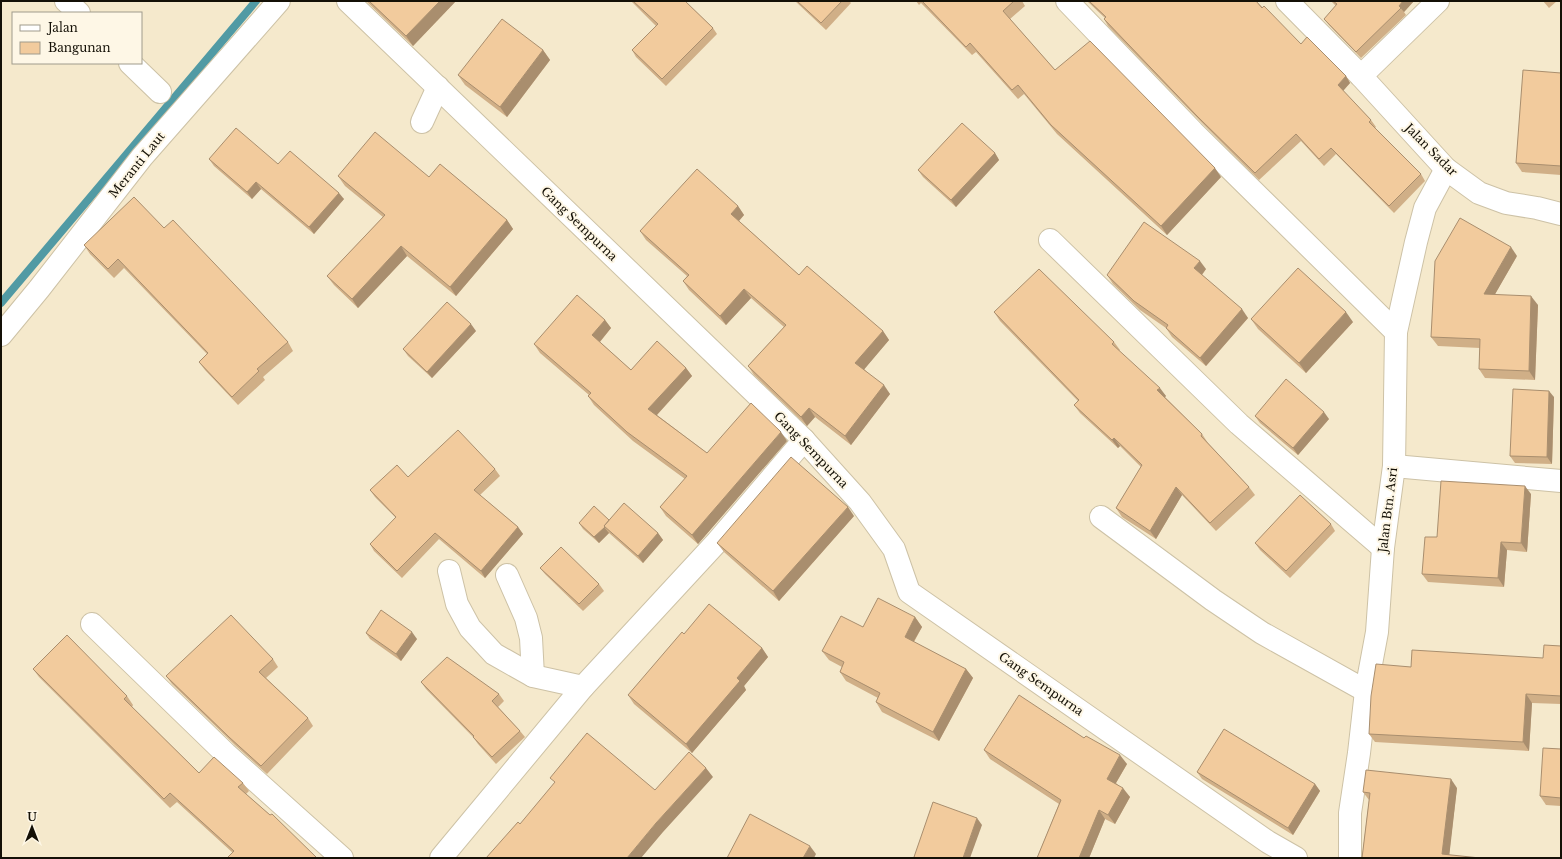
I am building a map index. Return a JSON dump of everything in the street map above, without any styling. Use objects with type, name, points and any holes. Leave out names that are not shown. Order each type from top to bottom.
[{"type":"street","points":[[66,1],[78,12]]},
{"type":"street","name":"Meranti Laut","points":[[1,335],[142,157],[280,1]]},
{"type":"street","name":"Gang Sempurna","points":[[348,1],[804,440],[860,502],[894,549],[909,592],[1268,842],[1296,858]]},
{"type":"street","points":[[1067,1],[1193,132],[1396,332]]},
{"type":"street","name":"Jalan Sadar","points":[[1287,1],[1361,76],[1446,169],[1479,193],[1506,203],[1561,214]]},
{"type":"street","points":[[1361,76],[1438,1]]},
{"type":"street","points":[[131,64],[160,92]]},
{"type":"street","points":[[422,122],[438,87]]},
{"type":"street","name":"Jalan Btn. Asri","points":[[1350,858],[1350,813],[1366,691],[1377,632],[1383,548],[1394,466],[1396,332],[1425,208],[1446,169]]},
{"type":"street","points":[[1050,240],[1239,424],[1383,548]]},
{"type":"street","points":[[441,858],[583,687],[717,542],[804,440]]},
{"type":"street","points":[[1394,466],[1561,481]]},
{"type":"street","points":[[1101,517],[1214,600],[1262,633],[1366,691]]},
{"type":"street","points":[[449,571],[457,604],[470,628],[494,654],[533,676],[583,687]]},
{"type":"street","points":[[508,575],[526,618],[529,631],[533,676]]},
{"type":"street","points":[[92,624],[226,754],[342,858]]},
{"type":"building","points":[[369,1],[440,1],[406,36]]},
{"type":"building","points":[[633,1],[685,1],[713,28],[662,79],[632,50],[658,24]]},
{"type":"building","points":[[797,1],[842,1],[821,23]]},
{"type":"building","points":[[922,1],[1014,1],[1003,11],[1055,70],[1090,41],[1215,168],[1161,226],[1051,125],[1018,85],[1012,90],[970,43],[966,47]]},
{"type":"building","points":[[1089,1],[1256,1],[1262,8],[1264,6],[1301,44],[1307,37],[1346,76],[1338,85],[1371,120],[1369,122],[1421,174],[1389,206],[1331,148],[1319,159],[1296,134],[1255,173],[1197,116],[1104,19],[1106,17]]},
{"type":"building","points":[[1333,1],[1403,1],[1399,6],[1401,8],[1356,52],[1324,19],[1337,4]]},
{"type":"building","points":[[502,19],[543,50],[500,107],[458,75]]},
{"type":"building","points":[[1523,70],[1561,73],[1561,166],[1516,163]]},
{"type":"building","points":[[962,123],[995,153],[951,200],[918,170]]},
{"type":"building","points":[[236,128],[278,164],[290,151],[339,193],[309,227],[256,182],[247,192],[209,159]]},
{"type":"building","points":[[375,132],[429,177],[440,164],[507,220],[450,287],[401,246],[352,299],[327,276],[385,215],[338,176]]},
{"type":"building","points":[[697,169],[738,206],[731,214],[799,275],[807,266],[883,331],[855,363],[884,385],[845,436],[809,408],[801,417],[748,366],[786,325],[744,289],[720,316],[683,281],[689,275],[640,231]]},
{"type":"building","points":[[134,197],[164,228],[173,220],[288,342],[257,369],[259,371],[232,397],[199,362],[208,353],[118,259],[108,269],[84,245]]},
{"type":"building","points":[[1460,218],[1511,247],[1484,294],[1531,296],[1529,371],[1479,369],[1480,339],[1431,337],[1435,261]]},
{"type":"building","points":[[1144,222],[1200,261],[1194,268],[1242,309],[1200,358],[1166,328],[1168,325],[1134,301],[1107,275]]},
{"type":"building","points":[[1298,268],[1346,312],[1299,363],[1251,319]]},
{"type":"building","points":[[1039,269],[1114,342],[1112,344],[1160,388],[1157,390],[1202,434],[1201,436],[1249,487],[1210,523],[1176,487],[1150,531],[1116,508],[1142,465],[1114,438],[1112,440],[1074,405],[1079,400],[994,312]]},
{"type":"building","points":[[577,295],[605,320],[592,335],[631,370],[657,341],[686,368],[648,409],[707,453],[751,403],[781,432],[692,535],[660,507],[687,476],[627,432],[588,396],[591,393],[534,344]]},
{"type":"building","points":[[447,302],[471,324],[427,372],[403,349]]},
{"type":"building","points":[[1286,379],[1324,412],[1293,448],[1255,416]]},
{"type":"building","points":[[1513,389],[1549,391],[1547,457],[1510,456]]},
{"type":"building","points":[[458,430],[495,469],[474,490],[518,527],[481,571],[435,533],[397,571],[370,544],[396,517],[370,490],[397,465],[408,477]]},
{"type":"building","points":[[791,457],[848,507],[773,591],[717,543]]},
{"type":"building","points":[[1441,481],[1525,486],[1521,543],[1501,542],[1498,578],[1422,574],[1425,537],[1437,537]]},
{"type":"building","points":[[1300,495],[1331,524],[1286,571],[1255,543]]},
{"type":"building","points":[[624,503],[658,533],[638,556],[604,526]]},
{"type":"building","points":[[594,506],[609,520],[604,526],[605,527],[594,537],[579,523]]},
{"type":"building","points":[[561,547],[599,584],[579,604],[540,568]]},
{"type":"building","points":[[878,598],[915,617],[905,637],[966,669],[933,732],[876,702],[880,693],[840,672],[844,662],[822,651],[841,616],[863,627]]},
{"type":"building","points":[[709,604],[762,648],[737,678],[740,681],[686,744],[628,695],[682,632],[684,634]]},
{"type":"building","points":[[381,610],[412,632],[396,654],[366,633]]},
{"type":"building","points":[[231,615],[273,659],[259,672],[308,718],[261,766],[166,676]]},
{"type":"building","points":[[67,635],[127,696],[124,699],[199,773],[214,757],[243,783],[238,787],[270,815],[272,814],[317,858],[227,858],[234,851],[170,793],[164,799],[33,669]]},
{"type":"building","points":[[1544,645],[1561,646],[1561,696],[1526,694],[1523,742],[1369,734],[1371,696],[1376,664],[1411,667],[1412,650],[1543,658]]},
{"type":"building","points":[[447,657],[499,694],[492,701],[520,731],[492,757],[473,737],[474,736],[421,682]]},
{"type":"building","points":[[1019,695],[1084,738],[1086,736],[1120,755],[1107,779],[1123,788],[1108,815],[1099,810],[1079,858],[1037,858],[1061,800],[984,750]]},
{"type":"building","points":[[1224,729],[1315,784],[1288,828],[1197,772]]},
{"type":"building","points":[[587,733],[655,790],[689,752],[706,768],[656,823],[627,858],[486,858],[518,822],[520,824],[555,782],[550,778]]},
{"type":"building","points":[[1543,748],[1561,749],[1561,798],[1540,796]]},
{"type":"building","points":[[1366,770],[1451,779],[1442,854],[1480,858],[1362,858],[1370,793],[1363,792]]},
{"type":"building","points":[[933,802],[977,818],[963,858],[914,857]]},
{"type":"building","points":[[750,814],[810,846],[803,858],[727,858]]},
{"type":"waterway","points":[[1,303],[256,1]]}]
